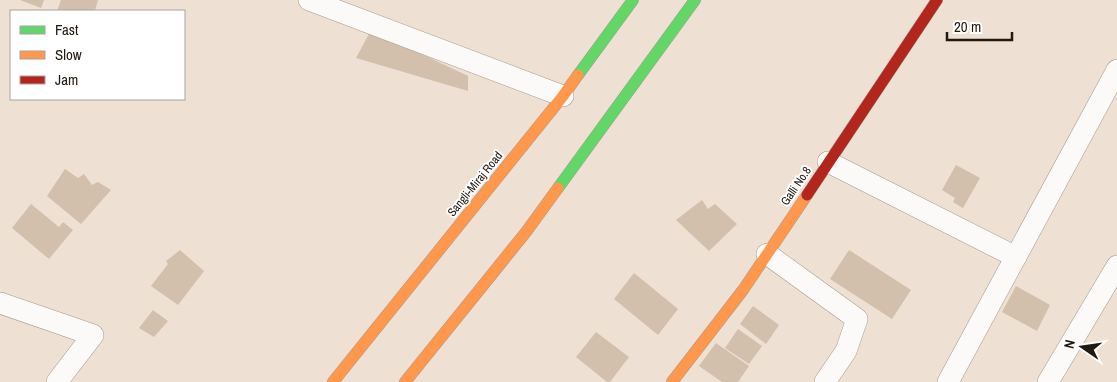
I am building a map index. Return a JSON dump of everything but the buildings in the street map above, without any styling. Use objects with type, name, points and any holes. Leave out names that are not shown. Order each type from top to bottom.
[{"type":"main road","name":"Sangli-Miraj Road","points":[[333,382],[563,96],[633,0]]},
{"type":"main road","points":[[405,382],[526,232],[695,0]]},
{"type":"main road","name":"Galli No.8","points":[[672,382],[743,290],[937,0]]},
{"type":"street","points":[[310,0],[563,96]]},
{"type":"street","points":[[948,382],[1117,70]]},
{"type":"street","points":[[828,162],[1016,257]]},
{"type":"street","points":[[767,254],[857,318],[846,351],[825,382]]},
{"type":"street","points":[[1048,382],[1117,266]]},
{"type":"street","points":[[0,303],[93,334],[57,382]]},
{"type":"traffic: fast","points":[[578,75],[633,0]]},
{"type":"traffic: fast","points":[[558,188],[695,0]]},
{"type":"traffic: slow","points":[[333,382],[578,75]]},
{"type":"traffic: slow","points":[[405,382],[526,232],[558,188]]},
{"type":"traffic: slow","points":[[672,382],[743,290],[807,195]]},
{"type":"traffic: jam","points":[[807,195],[937,0]]}]
